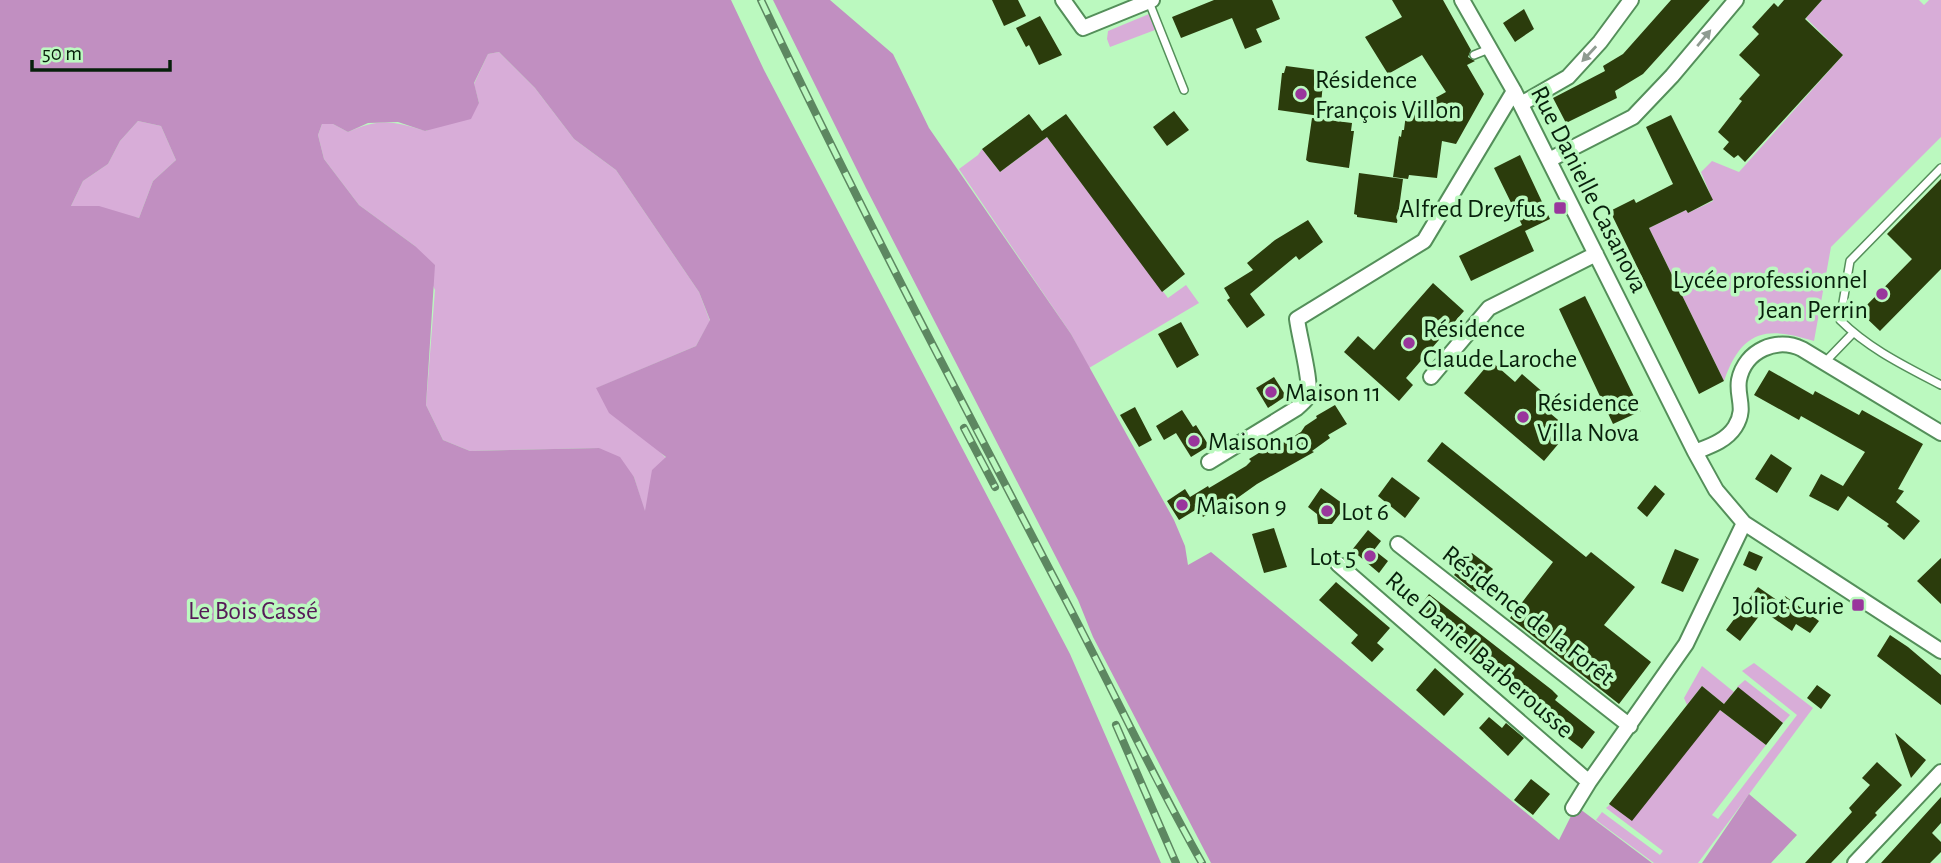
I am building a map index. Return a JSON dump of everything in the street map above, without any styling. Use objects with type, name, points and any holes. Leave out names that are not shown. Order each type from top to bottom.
[{"type":"street","points":[[1063,0],[1083,28],[1150,0]]},
{"type":"street","name":"Rue Danielle Casanova","points":[[1462,0],[1518,98],[1716,490],[1744,523],[1941,651]]},
{"type":"street","points":[[1209,462],[1297,408],[1307,398],[1310,383],[1297,319],[1424,241],[1518,98],[1568,77],[1600,42],[1631,0]]},
{"type":"street","points":[[1549,160],[1633,117],[1672,76],[1736,0]]},
{"type":"street","points":[[1431,377],[1489,308],[1596,254]]},
{"type":"street","points":[[1695,452],[1723,440],[1735,426],[1741,410],[1738,384],[1746,363],[1756,353],[1772,345],[1789,345],[1802,349],[1941,433]]},
{"type":"street","points":[[1573,808],[1686,644],[1744,523]]},
{"type":"street","name":"Résidence de la Forêt","points":[[1398,544],[1630,726]]},
{"type":"street","name":"Rue Daniel Barberousse","points":[[1338,564],[1589,782]]},
{"type":"street","points":[[1855,863],[1941,772]]},
{"type":"lane","points":[[1150,0],[1184,90]]},
{"type":"lane","points":[[1474,55],[1489,49]]},
{"type":"lane","points":[[1941,168],[1850,261],[1840,320],[1885,356],[1941,385]]},
{"type":"lane","points":[[1825,363],[1853,333]]},
{"type":"shaded area","points":[[1822,0],[1919,0],[1924,5],[1929,0],[1941,0],[1941,137],[1831,247],[1814,341],[1782,334],[1758,336],[1739,351],[1724,381],[1649,228],[1686,210],[1688,213],[1713,201],[1701,172],[1712,161],[1739,172],[1843,55],[1806,18]]},
{"type":"shaded area","points":[[1149,14],[1155,30],[1110,47],[1108,31]]},
{"type":"shaded area","points":[[499,52],[535,88],[574,139],[616,170],[699,292],[710,321],[696,346],[597,388],[666,458],[645,513],[634,477],[599,448],[470,451],[443,440],[426,405],[435,290],[415,246],[359,205],[324,159],[318,135],[322,124],[333,124],[348,132],[386,122],[426,131],[479,103],[474,84],[488,54]]},
{"type":"shaded area","points":[[138,121],[161,126],[176,160],[153,181],[139,218],[71,206],[83,181],[108,164],[120,141]]},
{"type":"shaded area","points":[[1047,137],[1168,298],[1186,285],[1199,303],[1089,368],[1071,334],[959,169],[982,149],[1000,172]]},
{"type":"shaded area","points":[[1754,663],[1813,708],[1698,863],[1654,863],[1596,820],[1602,812],[1660,855],[1663,851],[1606,808],[1720,710],[1766,745],[1712,815],[1718,819],[1797,715],[1742,671]]},
{"type":"shaded area","points":[[1702,666],[1734,692],[1724,704],[1702,686],[1687,705],[1684,698]]},
{"type":"shaded area","points":[[1745,680],[1790,715],[1783,723],[1737,687]]},
{"type":"green space","name":"Le Bois Cassé","points":[[0,0],[731,0],[764,70],[1070,654],[1161,863],[0,863]],"holes":[[[499,52],[535,88],[574,139],[616,170],[699,292],[710,320],[696,346],[596,388],[609,413],[666,457],[652,470],[645,511],[634,477],[620,457],[599,448],[470,451],[443,440],[426,405],[435,265],[415,246],[359,205],[324,159],[318,135],[322,124],[333,124],[348,132],[368,123],[398,122],[425,131],[471,119],[479,103],[474,83],[488,54]],[[138,121],[161,126],[176,160],[153,181],[139,218],[99,206],[71,206],[83,181],[108,164],[120,141]]]},
{"type":"green space","points":[[773,0],[830,0],[893,54],[929,128],[1071,334],[1174,520],[1185,546],[1188,565],[1211,552],[1559,840],[1576,806],[1652,863],[1211,863],[1093,637],[1078,600],[866,188]]},
{"type":"green space","points":[[1749,794],[1797,835],[1771,863],[1702,863]]},
{"type":"building","points":[[992,0],[1018,0],[1026,16],[1004,26]]},
{"type":"building","points":[[1214,0],[1272,0],[1280,19],[1256,29],[1262,42],[1245,49],[1232,18],[1181,38],[1172,17]]},
{"type":"building","points":[[1392,0],[1443,0],[1471,50],[1468,57],[1475,61],[1467,65],[1484,94],[1456,144],[1442,141],[1437,178],[1409,175],[1408,179],[1393,177],[1399,136],[1401,137],[1404,130],[1406,114],[1446,92],[1422,55],[1388,74],[1365,37],[1402,17]]},
{"type":"building","points":[[1671,0],[1710,0],[1643,74],[1615,91],[1617,98],[1566,123],[1553,98],[1605,71],[1603,66],[1623,54]]},
{"type":"building","points":[[1784,0],[1822,0],[1805,19],[1843,55],[1745,162],[1738,155],[1734,158],[1723,149],[1729,142],[1718,132],[1742,101],[1739,99],[1760,75],[1739,55],[1759,34],[1752,27],[1774,3],[1778,7]]},
{"type":"building","points":[[1524,9],[1534,29],[1515,42],[1503,23]]},
{"type":"building","points":[[1040,16],[1062,55],[1039,65],[1016,28]]},
{"type":"building","name":"Résidence François Villon","points":[[1286,66],[1324,71],[1320,116],[1278,110],[1282,73]]},
{"type":"building","points":[[1174,111],[1189,130],[1167,146],[1153,127]]},
{"type":"building","points":[[1029,114],[1042,131],[1066,114],[1185,274],[1162,292],[1047,137],[1000,172],[982,149]]},
{"type":"building","points":[[1671,115],[1713,200],[1649,228],[1724,381],[1699,394],[1610,211],[1634,199],[1636,203],[1673,184],[1646,127]]},
{"type":"building","name":"Résidence François Villon","points":[[1312,118],[1352,123],[1351,131],[1354,131],[1349,168],[1306,160]]},
{"type":"building","points":[[1520,155],[1550,219],[1525,231],[1534,251],[1471,281],[1459,256],[1522,225],[1494,168]]},
{"type":"building","name":"Résidence François Villon","points":[[1359,173],[1403,179],[1397,223],[1357,217],[1354,214]]},
{"type":"building","points":[[1941,179],[1941,269],[1880,331],[1860,312],[1912,259],[1887,234]]},
{"type":"building","points":[[1308,220],[1323,242],[1299,260],[1296,256],[1250,294],[1265,315],[1247,328],[1227,300],[1230,298],[1224,288],[1253,270],[1247,263],[1275,240]]},
{"type":"building","name":"Résidence Claude Laroche","points":[[1433,283],[1464,311],[1406,378],[1413,385],[1399,401],[1344,352],[1358,336],[1374,350]]},
{"type":"building","points":[[1585,296],[1641,411],[1613,424],[1559,309]]},
{"type":"building","points":[[1181,322],[1199,355],[1177,368],[1158,334]]},
{"type":"building","name":"Résidence Villa Nova","points":[[1491,361],[1515,382],[1522,374],[1545,394],[1538,403],[1570,430],[1544,461],[1464,393]]},
{"type":"building","points":[[1769,370],[1813,395],[1815,391],[1859,415],[1862,410],[1923,444],[1898,489],[1904,491],[1896,502],[1920,521],[1904,540],[1887,526],[1889,524],[1848,496],[1838,511],[1809,496],[1821,474],[1843,486],[1865,452],[1801,416],[1799,420],[1754,395]]},
{"type":"building","name":"Maison 11","points":[[1274,377],[1286,396],[1268,408],[1256,388]]},
{"type":"building","points":[[1335,405],[1347,424],[1328,435],[1330,438],[1312,451],[1314,452],[1257,484],[1222,509],[1220,506],[1203,517],[1194,503],[1197,509],[1179,520],[1167,501],[1185,489],[1190,497],[1208,486],[1209,488],[1246,466],[1251,461],[1249,459],[1262,451],[1263,453],[1272,449],[1301,432],[1316,416]]},
{"type":"building","points":[[1135,407],[1152,440],[1139,447],[1120,415]]},
{"type":"building","points":[[1182,410],[1193,427],[1196,425],[1209,446],[1191,457],[1176,433],[1164,440],[1156,426]]},
{"type":"building","points":[[1442,442],[1586,557],[1591,552],[1635,587],[1604,625],[1651,662],[1619,704],[1510,618],[1553,562],[1427,461]]},
{"type":"building","points":[[1771,454],[1792,468],[1777,493],[1755,479]]},
{"type":"building","points":[[1392,477],[1420,498],[1405,518],[1378,496]]},
{"type":"building","points":[[1655,485],[1665,494],[1647,517],[1637,508]]},
{"type":"building","name":"Lot 6","points":[[1321,488],[1346,506],[1332,524],[1318,524],[1317,514],[1308,507]]},
{"type":"building","points":[[1274,528],[1287,567],[1264,573],[1252,534]]},
{"type":"building","name":"Lot 5","points":[[1368,530],[1381,541],[1374,550],[1388,561],[1379,573],[1352,550]]},
{"type":"building","points":[[1675,549],[1699,559],[1683,592],[1661,583]]},
{"type":"building","points":[[1749,551],[1763,557],[1756,571],[1743,565]]},
{"type":"building","points":[[1472,553],[1493,569],[1475,592],[1454,575]]},
{"type":"building","points":[[1941,558],[1941,604],[1917,581]]},
{"type":"building","points":[[1336,582],[1390,628],[1377,643],[1384,649],[1372,662],[1351,643],[1358,635],[1319,600]]},
{"type":"building","points":[[1758,587],[1781,603],[1785,596],[1819,621],[1810,633],[1796,624],[1792,631],[1763,611],[1740,641],[1726,630]]},
{"type":"building","points":[[1429,594],[1552,690],[1558,696],[1555,700],[1595,732],[1582,749],[1552,726],[1555,722],[1472,658],[1466,651],[1468,649],[1418,609]]},
{"type":"building","points":[[1890,635],[1941,675],[1941,705],[1877,656]]},
{"type":"building","points":[[1435,668],[1464,694],[1444,716],[1416,690]]},
{"type":"building","points":[[1817,685],[1831,695],[1821,709],[1807,698]]},
{"type":"building","points":[[1702,686],[1724,704],[1738,687],[1783,723],[1766,745],[1720,710],[1632,821],[1609,804]]},
{"type":"building","points":[[1489,717],[1502,728],[1506,723],[1524,738],[1508,756],[1479,728]]},
{"type":"building","points":[[1895,733],[1926,760],[1911,778]]},
{"type":"building","points":[[1877,762],[1902,785],[1831,863],[1805,863],[1852,812],[1849,808],[1870,785],[1862,778]]},
{"type":"building","points":[[1531,779],[1550,794],[1533,815],[1514,800]]},
{"type":"building","points":[[1941,797],[1941,823],[1932,833],[1941,842],[1941,852],[1930,863],[1881,863]]},
{"type":"railway","points":[[761,0],[909,299],[1202,863]]},
{"type":"railway","points":[[964,428],[995,487]]},
{"type":"railway","points":[[1116,725],[1176,863]]},
{"type":"place","name":"Résidence François Villon","points":[[1301,94]]},
{"type":"place","name":"Alfred Dreyfus","points":[[1560,208]]},
{"type":"place","name":"Lycée professionnel Jean Perrin","points":[[1882,294]]},
{"type":"place","name":"Résidence Claude Laroche","points":[[1409,343]]},
{"type":"place","name":"Maison 11","points":[[1271,392]]},
{"type":"place","name":"Résidence Villa Nova","points":[[1523,417]]},
{"type":"place","name":"Maison 10","points":[[1194,441]]},
{"type":"place","name":"Maison 9","points":[[1182,505]]},
{"type":"place","name":"Lot 6","points":[[1327,511]]},
{"type":"place","name":"Lot 5","points":[[1370,556]]},
{"type":"place","name":"Joliot Curie","points":[[1858,605]]}]
